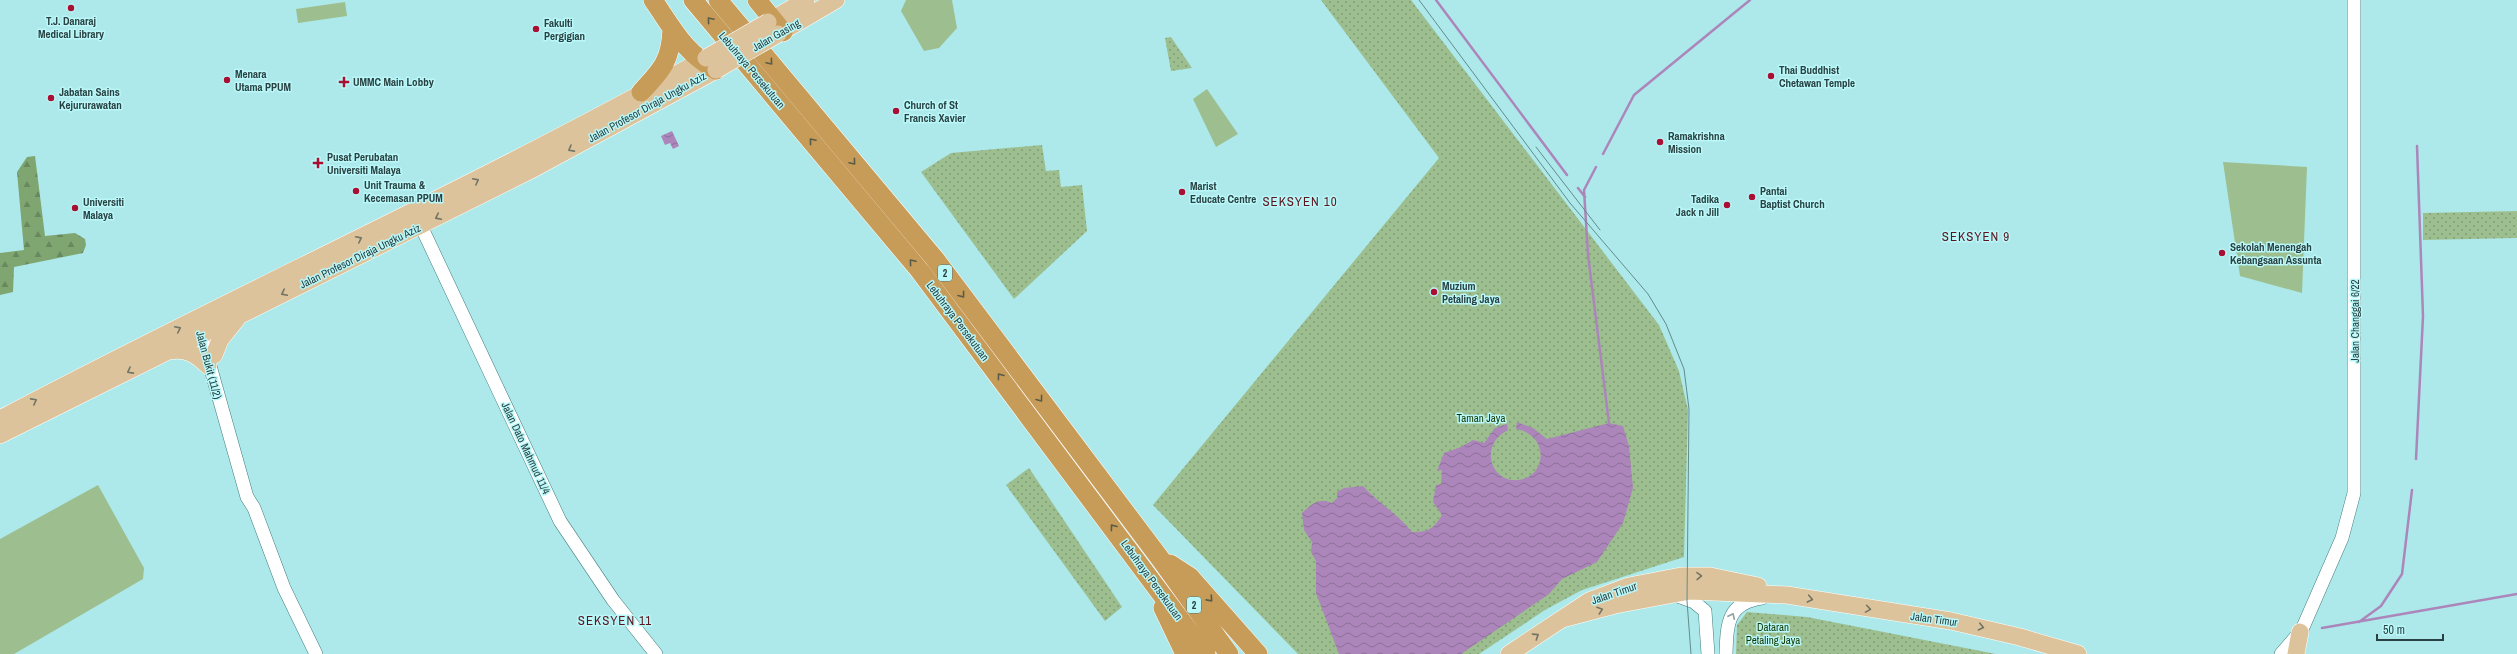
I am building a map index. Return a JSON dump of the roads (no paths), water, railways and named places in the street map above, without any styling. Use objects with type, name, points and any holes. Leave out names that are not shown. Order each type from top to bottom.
[{"type":"highway","points":[[653,0],[686,48],[708,63]]},
{"type":"highway","name":"Lebuhraya Persekutuan","points":[[693,0],[920,271],[1145,569],[1206,654]]},
{"type":"highway","name":"Lebuhraya Persekutuan","points":[[718,0],[935,259],[1159,556],[1229,654]]},
{"type":"highway","points":[[757,0],[776,27]]},
{"type":"highway","points":[[641,92],[661,72],[668,59],[672,46],[672,29]]},
{"type":"highway","points":[[1159,556],[1190,578],[1258,654]]},
{"type":"highway","points":[[1145,569],[1185,654]]},
{"type":"main road","name":"Jalan Gasing","points":[[776,27],[806,0]]},
{"type":"main road","name":"Jalan Gasing","points":[[708,63],[776,27],[836,0]]},
{"type":"main road","name":"Jalan Profesor Diraja Ungku Aziz","points":[[0,435],[164,352],[202,329],[641,92],[708,63]]},
{"type":"main road","name":"Jalan Profesor Diraja Ungku Aziz","points":[[0,419],[86,374],[240,315],[421,226],[529,171],[708,63]]},
{"type":"main road","points":[[164,352],[179,350],[190,352],[211,361],[220,340],[240,315]]},
{"type":"main road","name":"Jalan Timur","points":[[1509,654],[1589,601],[1629,586],[1681,576],[1710,576],[1740,581],[1787,595]]},
{"type":"main road","name":"Jalan Timur","points":[[1562,619],[1671,594],[1710,591],[1787,595],[1951,621],[2020,637],[2078,654]]},
{"type":"main road","points":[[2296,654],[2300,632]]},
{"type":"street","name":"Jalan Changgai 6/22","points":[[2292,654],[2300,632],[2342,538],[2354,493],[2354,0]]},
{"type":"street","name":"Jalan Dato Mahmud 11/4","points":[[421,226],[560,521],[613,600],[656,654]]},
{"type":"street","name":"Jalan Bukit (11/2)","points":[[202,329],[247,497],[254,508],[284,588],[316,654]]},
{"type":"street","points":[[1671,594],[1694,602],[1705,611],[1708,654]]},
{"type":"street","points":[[1726,654],[1729,624],[1740,604],[1747,600],[1787,595]]},
{"type":"street","name":"Jalan Changgai 6/22","points":[[2282,654],[2300,632]]},
{"type":"water","points":[[672,131],[679,146],[673,149],[670,143],[665,145],[661,136]]},
{"type":"water","points":[[1517,422],[1533,428],[1547,439],[1609,423],[1623,426],[1629,446],[1633,488],[1623,523],[1597,562],[1562,579],[1549,594],[1461,654],[1339,654],[1316,593],[1316,561],[1311,552],[1312,542],[1304,530],[1302,513],[1319,501],[1332,503],[1337,498],[1337,492],[1344,488],[1363,486],[1401,520],[1412,532],[1430,529],[1436,524],[1442,515],[1433,502],[1436,485],[1441,484],[1442,470],[1437,471],[1444,453],[1461,447],[1473,440],[1484,443],[1495,428],[1507,424],[1508,430],[1499,437],[1493,445],[1491,453],[1492,462],[1495,469],[1501,476],[1518,480],[1528,477],[1535,471],[1539,464],[1541,455],[1539,447],[1534,439],[1527,433],[1516,429]]},
{"type":"waterway","points":[[1436,0],[1567,175]]},
{"type":"waterway","points":[[1603,154],[1634,95],[1750,0]]},
{"type":"waterway","points":[[2416,459],[2423,316],[2417,146]]},
{"type":"waterway","points":[[1596,167],[1584,190],[1588,255],[1609,423]]},
{"type":"waterway","points":[[1578,188],[1585,197]]},
{"type":"waterway","points":[[2359,622],[2381,606],[2402,574],[2412,490]]},
{"type":"waterway","points":[[2322,628],[2517,594]]},
{"type":"tram line","points":[[1419,0],[1570,203],[1648,294],[1666,324],[1684,369],[1689,409],[1687,601],[1691,654]]},
{"type":"tram line","points":[[1536,147],[1600,230]]},
{"type":"place","name":"T.J. Danaraj Medical Library","points":[[71,8]]},
{"type":"place","name":"Fakulti Pergigian","points":[[536,29]]},
{"type":"place","name":"Thai Buddhist Chetawan Temple","points":[[1771,76]]},
{"type":"place","name":"Menara Utama PPUM","points":[[227,80]]},
{"type":"place","name":"UMMC Main Lobby","points":[[344,82]]},
{"type":"place","name":"Jabatan Sains Kejururawatan","points":[[51,98]]},
{"type":"place","name":"Church of St Francis Xavier","points":[[896,111]]},
{"type":"place","name":"Ramakrishna Mission","points":[[1660,142]]},
{"type":"place","name":"Pusat Perubatan Universiti Malaya","points":[[318,163]]},
{"type":"place","name":"Unit Trauma & Kecemasan PPUM","points":[[356,191]]},
{"type":"place","name":"Marist Educate Centre","points":[[1182,192]]},
{"type":"place","name":"Pantai Baptist Church","points":[[1752,197]]},
{"type":"place","name":"Tadika Jack n Jill","points":[[1727,205]]},
{"type":"place","name":"Universiti Malaya","points":[[75,208]]},
{"type":"place","name":"Sekolah Menengah Kebangsaan Assunta","points":[[2222,253]]},
{"type":"place","name":"Muzium Petaling Jaya","points":[[1434,292]]},
{"type":"district","name":"SEKSYEN 10","points":[[1300,201]]},
{"type":"district","name":"SEKSYEN 9","points":[[1976,236]]},
{"type":"district","name":"SEKSYEN 11","points":[[615,620]]},
{"type":"park label","name":"Taman Jaya","points":[[1481,418]]},
{"type":"park label","name":"Dataran Petaling Jaya","points":[[1773,633]]}]
